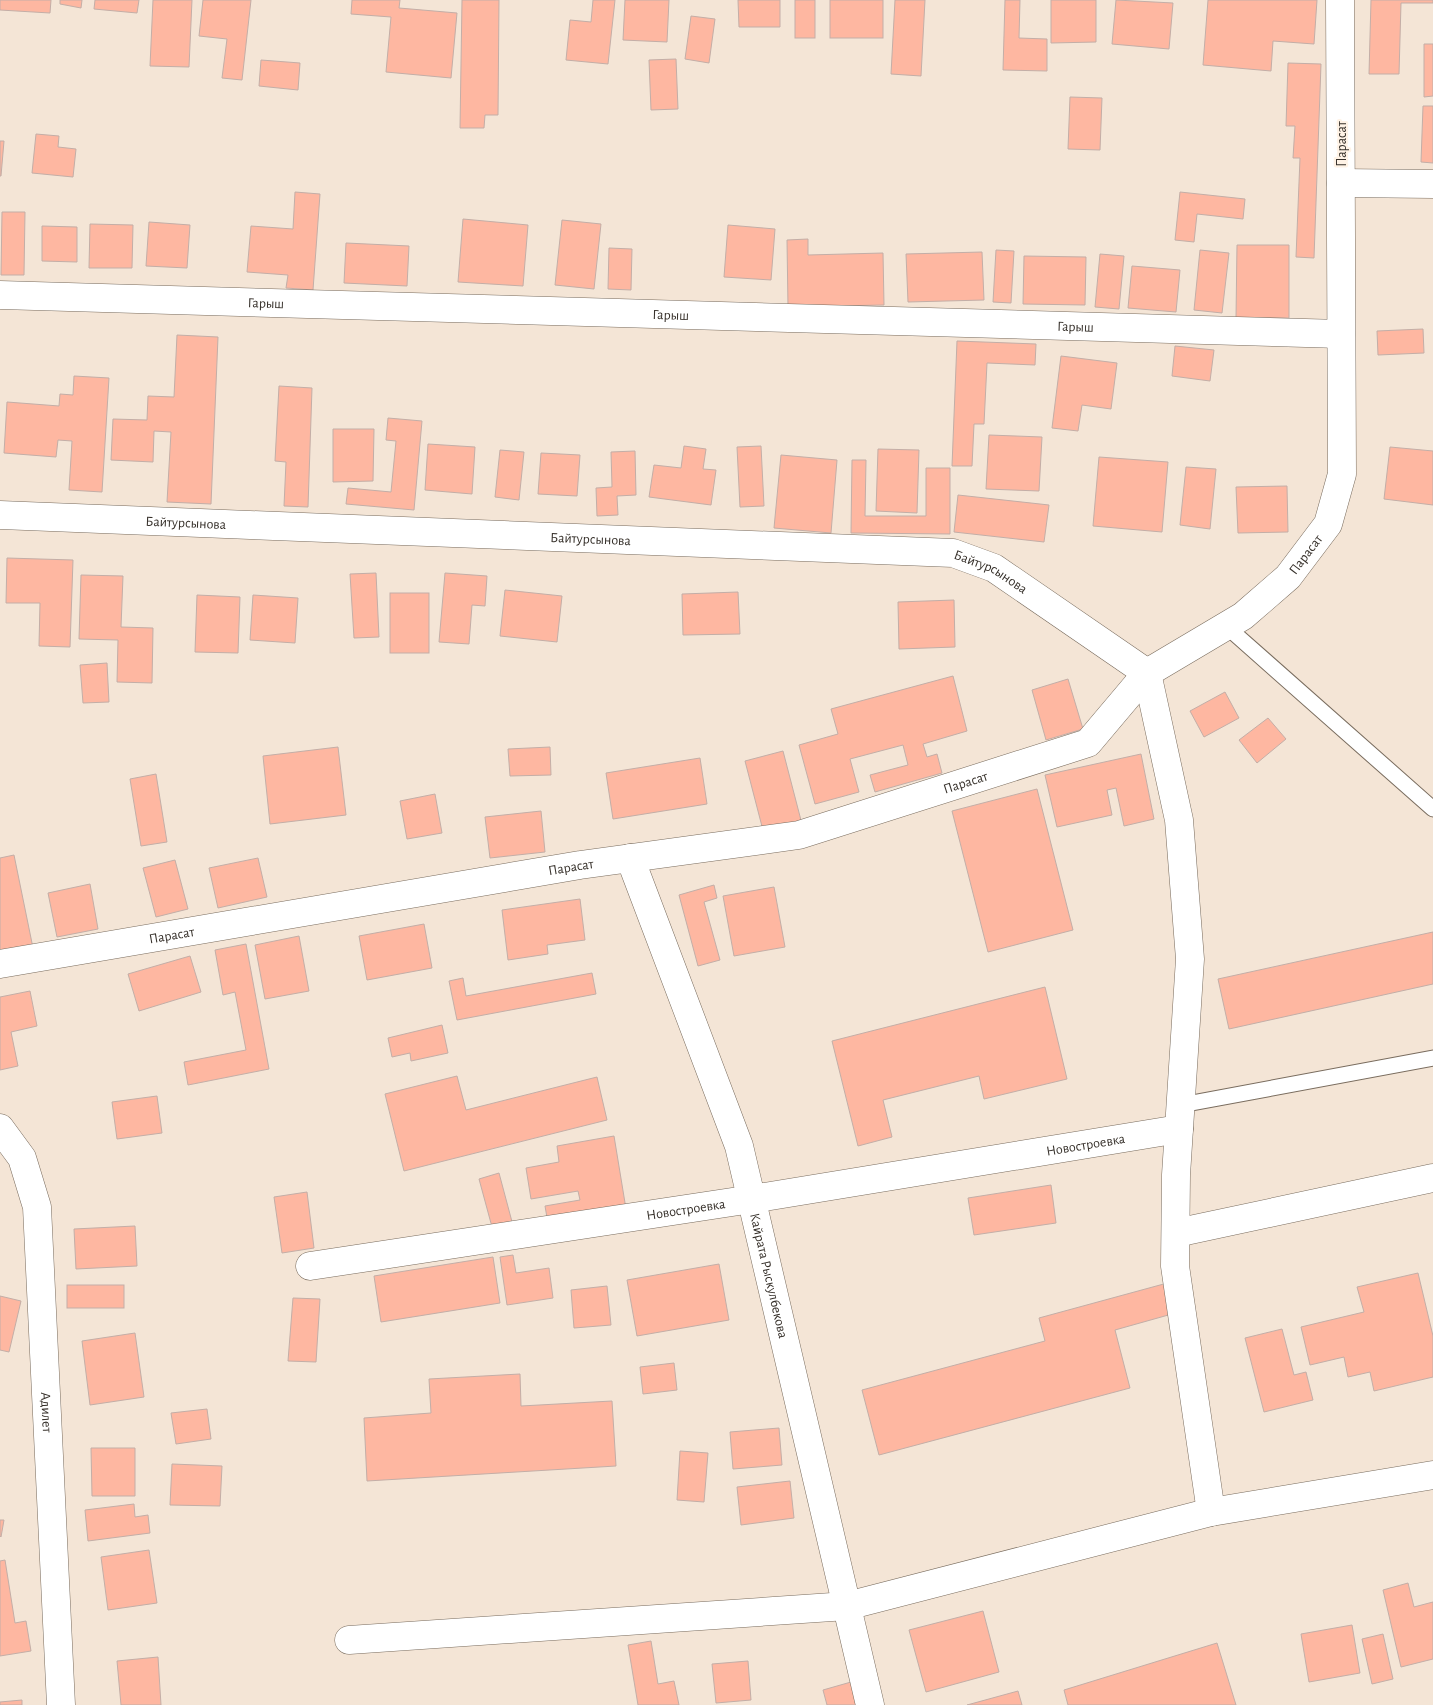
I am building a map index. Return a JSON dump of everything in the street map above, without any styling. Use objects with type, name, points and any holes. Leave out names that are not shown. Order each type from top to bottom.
[{"type":"street","name":"Парасат","points":[[0,964],[580,865],[799,835],[1088,743],[1147,674],[1243,616],[1288,577],[1328,524],[1342,474],[1340,0]]},
{"type":"street","points":[[1341,184],[1433,184]]},
{"type":"street","name":"Гарыш","points":[[0,295],[1342,334]]},
{"type":"street","name":"Байтурсынова","points":[[0,515],[953,553],[994,568],[1147,674]]},
{"type":"street","points":[[1147,674],[1178,820],[1190,959],[1176,1175],[1175,1266],[1211,1512]]},
{"type":"street","name":"Кайрата Рыскулбекова","points":[[630,858],[739,1146],[870,1705]]},
{"type":"street","name":"Новостроевка","points":[[310,1266],[752,1200],[1180,1117]]},
{"type":"street","name":"Адилет","points":[[0,1128],[22,1158],[37,1207],[61,1705]]},
{"type":"street","points":[[1176,1233],[1433,1178]]},
{"type":"street","points":[[349,1640],[847,1606],[1211,1512],[1433,1475]]},
{"type":"lane","points":[[1226,626],[1433,810]]},
{"type":"lane","name":"Новостроевка","points":[[1180,1117],[1433,1058]]},
{"type":"building","points":[[0,0],[51,0],[50,13],[0,10]]},
{"type":"building","points":[[60,0],[82,0],[81,8],[60,4]]},
{"type":"building","points":[[95,0],[139,0],[137,13],[94,9]]},
{"type":"building","points":[[153,0],[192,0],[189,67],[150,66]]},
{"type":"building","points":[[203,0],[251,0],[242,80],[222,78],[227,39],[199,36]]},
{"type":"building","points":[[352,0],[400,0],[399,8],[457,13],[451,78],[386,72],[391,17],[351,14]]},
{"type":"building","points":[[462,0],[499,0],[498,115],[485,115],[484,128],[460,128]]},
{"type":"building","points":[[593,0],[615,0],[608,64],[566,60],[570,20],[591,22]]},
{"type":"building","points":[[625,0],[669,0],[667,42],[623,40]]},
{"type":"building","points":[[738,0],[780,0],[780,27],[739,27]]},
{"type":"building","points":[[795,0],[815,0],[815,38],[795,38]]},
{"type":"building","points":[[830,0],[883,0],[883,38],[830,38]]},
{"type":"building","points":[[895,0],[925,0],[921,76],[891,74]]},
{"type":"building","points":[[1005,0],[1020,0],[1019,38],[1047,39],[1047,71],[1003,70]]},
{"type":"building","points":[[1051,0],[1096,0],[1096,42],[1051,43]]},
{"type":"building","points":[[1116,0],[1173,3],[1169,49],[1112,44]]},
{"type":"building","points":[[1208,0],[1317,0],[1314,44],[1273,41],[1271,71],[1203,65]]},
{"type":"building","points":[[1371,0],[1433,0],[1433,3],[1401,3],[1399,74],[1369,74]]},
{"type":"building","points":[[691,16],[715,19],[709,63],[685,59]]},
{"type":"building","points":[[1424,44],[1433,44],[1433,96],[1424,97]]},
{"type":"building","points":[[676,59],[678,109],[651,110],[649,60]]},
{"type":"building","points":[[261,60],[300,63],[298,90],[259,86]]},
{"type":"building","points":[[1288,63],[1321,64],[1314,258],[1296,257],[1300,158],[1293,158],[1295,126],[1286,126]]},
{"type":"building","points":[[1070,97],[1102,98],[1100,150],[1068,149]]},
{"type":"building","points":[[1423,106],[1433,106],[1433,163],[1421,162]]},
{"type":"building","points":[[36,134],[59,136],[58,147],[76,149],[73,177],[32,173]]},
{"type":"building","points":[[0,141],[4,141],[1,176],[0,176]]},
{"type":"building","points":[[295,192],[320,194],[313,290],[286,288],[288,275],[247,272],[251,226],[293,229]]},
{"type":"building","points":[[1180,192],[1245,199],[1243,219],[1197,214],[1194,242],[1175,240]]},
{"type":"building","points":[[2,212],[25,212],[24,275],[1,275]]},
{"type":"building","points":[[463,219],[528,225],[523,286],[458,282]]},
{"type":"building","points":[[562,220],[601,224],[594,289],[555,285]]},
{"type":"building","points":[[149,222],[190,225],[187,268],[146,266]]},
{"type":"building","points":[[90,224],[133,225],[132,268],[89,268]]},
{"type":"building","points":[[728,225],[775,229],[771,280],[724,277]]},
{"type":"building","points":[[42,226],[77,227],[77,262],[42,261]]},
{"type":"building","points":[[808,239],[808,255],[883,253],[884,305],[788,307],[787,240]]},
{"type":"building","points":[[346,243],[409,246],[407,286],[344,283]]},
{"type":"building","points":[[1237,245],[1289,245],[1289,318],[1236,318]]},
{"type":"building","points":[[609,248],[632,249],[631,290],[608,289]]},
{"type":"building","points":[[996,250],[1014,251],[1011,303],[993,302]]},
{"type":"building","points":[[1200,250],[1229,253],[1222,313],[1194,310]]},
{"type":"building","points":[[982,252],[984,300],[908,302],[906,254]]},
{"type":"building","points":[[1100,254],[1124,256],[1119,309],[1095,307]]},
{"type":"building","points":[[1024,256],[1086,257],[1085,305],[1023,304]]},
{"type":"building","points":[[1132,266],[1180,270],[1176,312],[1128,308]]},
{"type":"building","points":[[1423,329],[1424,353],[1378,355],[1377,331]]},
{"type":"building","points":[[177,335],[218,337],[211,504],[167,502],[171,432],[154,431],[153,462],[111,460],[113,419],[147,420],[148,396],[174,397]]},
{"type":"building","points":[[957,341],[1036,344],[1035,365],[987,363],[984,424],[974,424],[972,466],[952,466]]},
{"type":"building","points":[[1175,346],[1214,350],[1210,381],[1172,376]]},
{"type":"building","points":[[1061,356],[1117,363],[1111,409],[1082,405],[1078,431],[1052,428]]},
{"type":"building","points":[[74,376],[109,378],[102,492],[69,490],[72,441],[58,440],[56,457],[4,453],[7,402],[59,406],[60,394],[73,395]]},
{"type":"building","points":[[279,386],[312,388],[308,507],[284,506],[286,462],[275,461]]},
{"type":"building","points":[[388,418],[422,421],[414,510],[346,504],[348,488],[391,492],[396,441],[386,440]]},
{"type":"building","points":[[333,429],[374,429],[373,481],[333,482]]},
{"type":"building","points":[[989,435],[1042,437],[1039,491],[986,489]]},
{"type":"building","points":[[428,444],[475,447],[472,494],[425,490]]},
{"type":"building","points":[[684,446],[706,449],[703,469],[716,470],[711,505],[649,497],[654,465],[681,468]]},
{"type":"building","points":[[761,446],[764,506],[740,507],[737,447]]},
{"type":"building","points":[[1390,447],[1433,451],[1433,505],[1384,499]]},
{"type":"building","points":[[878,449],[919,450],[917,513],[876,511]]},
{"type":"building","points":[[500,450],[524,452],[519,500],[495,497]]},
{"type":"building","points":[[635,451],[636,495],[617,496],[618,515],[597,516],[596,488],[612,487],[611,452]]},
{"type":"building","points":[[541,453],[580,455],[577,496],[538,494]]},
{"type":"building","points":[[781,455],[837,460],[831,533],[774,528]]},
{"type":"building","points":[[1099,457],[1168,462],[1162,532],[1093,526]]},
{"type":"building","points":[[852,460],[866,460],[865,516],[926,516],[926,468],[950,468],[950,534],[851,533]]},
{"type":"building","points":[[1186,467],[1216,469],[1210,529],[1180,525]]},
{"type":"building","points":[[1287,486],[1288,532],[1238,533],[1236,487]]},
{"type":"building","points":[[958,495],[1049,505],[1044,542],[954,532]]},
{"type":"building","points":[[7,558],[73,560],[70,647],[39,646],[40,603],[6,603]]},
{"type":"building","points":[[376,573],[379,637],[354,638],[350,574]]},
{"type":"building","points":[[445,573],[487,576],[485,606],[472,605],[469,644],[439,642]]},
{"type":"building","points":[[81,575],[123,576],[121,627],[153,628],[152,683],[117,682],[118,640],[79,639]]},
{"type":"building","points":[[505,590],[562,596],[557,642],[500,636]]},
{"type":"building","points":[[738,592],[740,634],[683,635],[682,594]]},
{"type":"building","points":[[390,593],[429,593],[429,653],[390,653]]},
{"type":"building","points":[[197,595],[240,597],[238,653],[195,652]]},
{"type":"building","points":[[253,595],[298,598],[295,643],[250,640]]},
{"type":"building","points":[[954,600],[955,647],[899,649],[898,602]]},
{"type":"building","points":[[107,663],[109,702],[83,703],[80,665]]},
{"type":"building","points":[[953,676],[967,731],[923,744],[927,757],[937,754],[942,773],[875,792],[870,775],[908,765],[903,745],[850,759],[859,792],[815,804],[799,745],[838,734],[831,709]]},
{"type":"building","points":[[1068,679],[1083,729],[1046,740],[1032,690]]},
{"type":"building","points":[[1225,692],[1239,718],[1204,737],[1190,711]]},
{"type":"building","points":[[1268,718],[1286,739],[1257,763],[1239,740]]},
{"type":"building","points":[[338,747],[346,815],[270,824],[263,756]]},
{"type":"building","points":[[550,747],[551,775],[510,776],[508,749]]},
{"type":"building","points":[[783,751],[803,828],[765,838],[745,761]]},
{"type":"building","points":[[1141,754],[1154,819],[1124,826],[1116,788],[1107,790],[1112,815],[1057,827],[1045,775]]},
{"type":"building","points":[[700,758],[707,804],[613,819],[606,773]]},
{"type":"building","points":[[156,774],[167,842],[141,846],[130,779]]},
{"type":"building","points":[[1037,789],[1073,930],[988,952],[952,811]]},
{"type":"building","points":[[435,794],[442,833],[407,839],[400,801]]},
{"type":"building","points":[[541,811],[545,852],[490,858],[485,817]]},
{"type":"building","points":[[14,855],[33,948],[0,955],[0,858]]},
{"type":"building","points":[[258,858],[267,897],[218,908],[209,868]]},
{"type":"building","points":[[175,860],[188,909],[156,917],[143,868]]},
{"type":"building","points":[[90,884],[98,929],[57,937],[48,893]]},
{"type":"building","points":[[714,885],[717,898],[704,902],[720,960],[698,966],[679,895]]},
{"type":"building","points":[[774,887],[785,947],[734,956],[723,896]]},
{"type":"building","points":[[580,899],[585,940],[547,945],[548,954],[508,960],[502,910]]},
{"type":"building","points":[[424,924],[432,968],[367,980],[359,936]]},
{"type":"building","points":[[1433,932],[1433,984],[1229,1029],[1218,979]]},
{"type":"building","points":[[299,936],[309,991],[265,999],[255,945]]},
{"type":"building","points":[[246,944],[269,1069],[188,1085],[184,1062],[246,1050],[235,992],[223,995],[215,950]]},
{"type":"building","points":[[190,956],[201,992],[139,1011],[128,974]]},
{"type":"building","points":[[592,973],[596,994],[457,1020],[449,981],[463,978],[466,996]]},
{"type":"building","points":[[1045,987],[1067,1079],[984,1099],[979,1076],[883,1100],[892,1137],[858,1146],[832,1041]]},
{"type":"building","points":[[30,991],[37,1026],[11,1032],[18,1066],[0,1070],[0,997]]},
{"type":"building","points":[[442,1025],[448,1053],[411,1061],[410,1053],[392,1057],[388,1038]]},
{"type":"building","points":[[457,1076],[466,1110],[597,1077],[607,1120],[404,1171],[385,1094]]},
{"type":"building","points":[[157,1096],[162,1133],[117,1139],[112,1102]]},
{"type":"building","points":[[614,1136],[627,1215],[549,1229],[545,1206],[580,1200],[578,1191],[531,1199],[526,1168],[559,1162],[557,1146]]},
{"type":"building","points":[[499,1173],[515,1233],[495,1238],[479,1179]]},
{"type":"building","points":[[1051,1185],[1056,1223],[974,1235],[968,1198]]},
{"type":"building","points":[[307,1192],[314,1248],[282,1253],[274,1197]]},
{"type":"building","points":[[135,1226],[137,1266],[76,1269],[74,1229]]},
{"type":"building","points":[[513,1255],[516,1273],[549,1268],[553,1298],[507,1305],[500,1257]]},
{"type":"building","points":[[493,1257],[500,1303],[381,1322],[374,1276]]},
{"type":"building","points":[[719,1264],[729,1320],[637,1336],[627,1280]]},
{"type":"building","points":[[1418,1273],[1433,1336],[1433,1377],[1374,1391],[1370,1372],[1348,1377],[1344,1357],[1310,1365],[1301,1327],[1364,1312],[1357,1287]]},
{"type":"building","points":[[1171,1282],[1179,1312],[1115,1330],[1130,1388],[879,1455],[862,1390],[1045,1341],[1039,1318]]},
{"type":"building","points":[[67,1285],[124,1285],[124,1308],[67,1308]]},
{"type":"building","points":[[607,1286],[611,1325],[574,1328],[571,1290]]},
{"type":"building","points":[[0,1296],[21,1301],[9,1352],[0,1350]]},
{"type":"building","points":[[293,1298],[320,1299],[316,1362],[288,1361]]},
{"type":"building","points":[[1282,1329],[1294,1375],[1306,1372],[1313,1400],[1264,1412],[1245,1338]]},
{"type":"building","points":[[135,1333],[144,1397],[90,1405],[82,1341]]},
{"type":"building","points":[[674,1363],[677,1390],[643,1394],[640,1367]]},
{"type":"building","points":[[520,1374],[521,1406],[612,1401],[616,1466],[367,1481],[364,1418],[431,1413],[429,1379]]},
{"type":"building","points":[[207,1409],[211,1439],[176,1444],[171,1413]]},
{"type":"building","points":[[779,1428],[782,1465],[733,1469],[730,1432]]},
{"type":"building","points":[[91,1448],[135,1448],[135,1496],[92,1496]]},
{"type":"building","points":[[680,1451],[708,1453],[704,1502],[677,1500]]},
{"type":"building","points":[[172,1464],[222,1466],[220,1506],[170,1505]]},
{"type":"building","points":[[790,1481],[794,1518],[741,1525],[737,1487]]},
{"type":"building","points":[[134,1504],[135,1517],[148,1515],[150,1533],[88,1541],[85,1510]]},
{"type":"building","points":[[0,1520],[4,1520],[1,1537],[0,1536]]},
{"type":"building","points":[[149,1550],[157,1603],[108,1610],[101,1557]]},
{"type":"building","points":[[5,1560],[15,1623],[26,1621],[31,1651],[0,1656],[0,1561]]},
{"type":"building","points":[[1408,1583],[1414,1607],[1433,1602],[1433,1659],[1401,1667],[1383,1590]]},
{"type":"building","points":[[983,1611],[999,1672],[926,1692],[909,1630]]},
{"type":"building","points":[[1352,1625],[1360,1673],[1309,1682],[1301,1634]]},
{"type":"building","points":[[1383,1634],[1393,1679],[1372,1684],[1362,1639]]},
{"type":"building","points":[[651,1641],[658,1684],[674,1681],[679,1705],[638,1705],[628,1645]]},
{"type":"building","points":[[1217,1643],[1236,1705],[1068,1705],[1064,1690]]},
{"type":"building","points":[[158,1657],[161,1705],[121,1705],[117,1661]]},
{"type":"building","points":[[748,1661],[751,1700],[716,1703],[712,1664]]},
{"type":"building","points":[[851,1682],[858,1705],[827,1705],[823,1690]]},
{"type":"building","points":[[1018,1691],[1022,1705],[967,1705]]},
{"type":"building","points":[[22,1700],[22,1705],[0,1705],[0,1702]]}]
